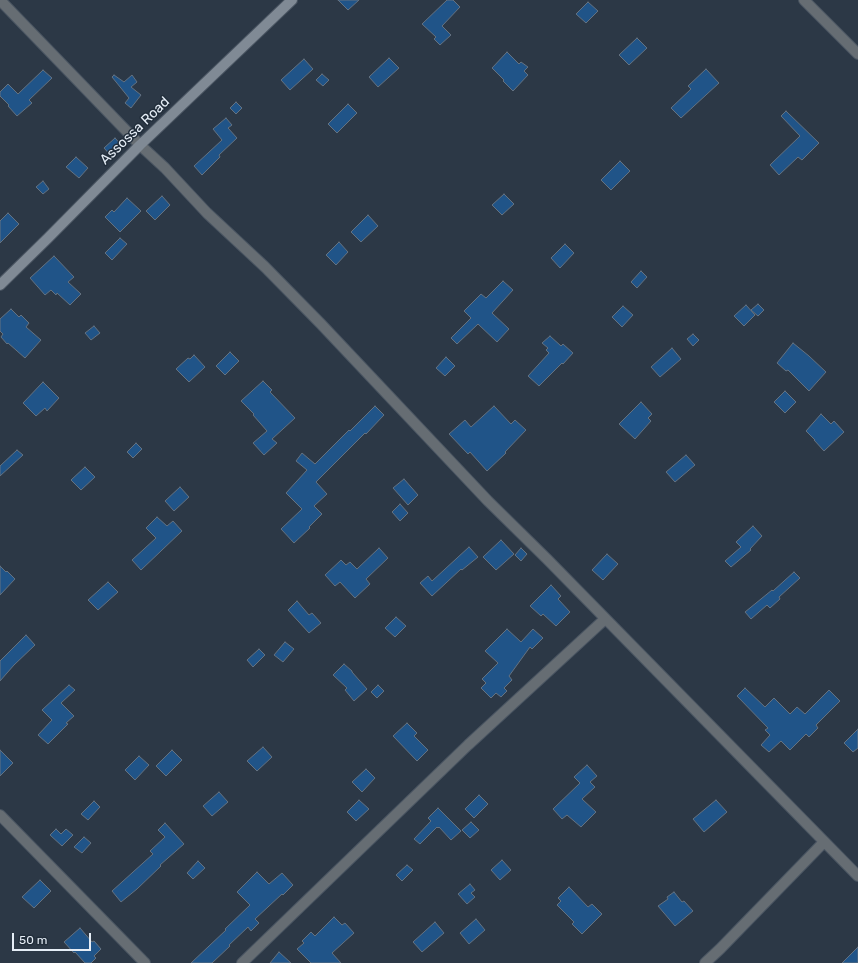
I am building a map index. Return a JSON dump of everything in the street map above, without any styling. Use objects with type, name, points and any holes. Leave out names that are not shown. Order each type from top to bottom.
[{"type":"street","points":[[0,0],[140,145],[165,168],[207,213],[265,267],[310,312],[488,501],[858,876]]},
{"type":"street","name":"Assossa Road","points":[[0,285],[140,145],[292,0]]},
{"type":"street","points":[[804,0],[858,54]]},
{"type":"street","points":[[242,963],[468,745],[605,619]]},
{"type":"street","points":[[0,815],[145,963]]},
{"type":"street","points":[[705,963],[824,842]]},
{"type":"building","points":[[338,0],[359,0],[348,10]]},
{"type":"building","points":[[447,0],[453,0],[460,7],[442,26],[451,35],[440,45],[434,39],[436,37],[422,24]]},
{"type":"building","points":[[588,2],[598,11],[586,23],[576,14]]},
{"type":"building","points":[[637,38],[647,48],[629,65],[619,55]]},
{"type":"building","points":[[507,52],[519,64],[521,62],[528,67],[524,71],[528,75],[513,91],[492,68]]},
{"type":"building","points":[[389,58],[399,68],[378,87],[369,77]]},
{"type":"building","points":[[304,59],[313,69],[290,90],[281,80]]},
{"type":"building","points":[[706,69],[719,83],[681,118],[671,108],[691,89],[688,86]]},
{"type":"building","points":[[43,70],[52,78],[29,100],[32,103],[17,116],[0,96],[0,92],[8,84],[18,94]]},
{"type":"building","points":[[322,74],[329,80],[323,86],[316,80]]},
{"type":"building","points":[[114,75],[124,82],[132,75],[137,82],[131,87],[141,95],[131,108],[125,103],[129,98],[112,77]]},
{"type":"building","points":[[236,102],[242,108],[236,114],[230,108]]},
{"type":"building","points":[[348,104],[357,113],[337,133],[328,124]]},
{"type":"building","points":[[786,111],[819,143],[802,160],[798,157],[779,175],[770,165],[800,136],[781,116]]},
{"type":"building","points":[[226,118],[232,125],[228,128],[237,138],[219,155],[220,157],[202,175],[194,166],[222,140],[213,129]]},
{"type":"building","points":[[115,138],[123,147],[112,157],[104,148]]},
{"type":"building","points":[[76,157],[88,168],[79,178],[66,167]]},
{"type":"building","points":[[620,161],[630,171],[611,190],[601,180]]},
{"type":"building","points":[[43,181],[49,189],[43,194],[36,187]]},
{"type":"building","points":[[504,194],[514,204],[502,215],[492,205]]},
{"type":"building","points":[[162,196],[170,205],[155,220],[146,211]]},
{"type":"building","points":[[127,198],[141,211],[120,232],[105,217],[112,210],[114,212]]},
{"type":"building","points":[[8,213],[19,224],[0,243],[0,221]]},
{"type":"building","points":[[368,215],[378,226],[361,242],[351,232]]},
{"type":"building","points":[[120,238],[127,244],[112,260],[105,253]]},
{"type":"building","points":[[339,242],[348,252],[336,265],[326,255]]},
{"type":"building","points":[[565,244],[574,253],[560,268],[551,258]]},
{"type":"building","points":[[54,256],[74,277],[68,282],[81,294],[70,305],[57,293],[56,295],[51,290],[45,295],[30,278]]},
{"type":"building","points":[[641,271],[647,277],[637,288],[631,282]]},
{"type":"building","points":[[503,281],[513,290],[492,313],[509,329],[497,342],[478,324],[457,344],[451,338],[471,318],[464,311],[481,294],[486,298]]},
{"type":"building","points":[[758,304],[764,310],[758,316],[751,310]]},
{"type":"building","points":[[746,305],[755,315],[744,326],[734,316]]},
{"type":"building","points":[[623,306],[633,315],[622,327],[612,317]]},
{"type":"building","points":[[11,309],[19,317],[21,315],[29,323],[26,327],[41,340],[25,358],[8,343],[7,344],[1,337],[3,334],[0,331],[0,319]]},
{"type":"building","points":[[94,326],[100,333],[91,340],[85,333]]},
{"type":"building","points":[[693,334],[699,340],[693,346],[687,339]]},
{"type":"building","points":[[550,336],[561,346],[563,344],[573,353],[539,386],[528,376],[549,353],[546,350],[548,348],[542,343]]},
{"type":"building","points":[[793,343],[826,372],[809,391],[788,370],[786,371],[777,363]]},
{"type":"building","points":[[672,348],[681,359],[660,377],[651,367]]},
{"type":"building","points":[[230,352],[239,361],[225,375],[216,366]]},
{"type":"building","points":[[194,355],[205,367],[189,382],[176,369],[188,358],[190,359]]},
{"type":"building","points":[[446,357],[455,366],[445,376],[436,368]]},
{"type":"building","points":[[263,381],[272,390],[270,392],[295,418],[272,439],[277,443],[264,455],[253,443],[267,431],[253,415],[254,414],[241,401]]},
{"type":"building","points":[[43,382],[59,398],[47,411],[45,408],[36,416],[23,403]]},
{"type":"building","points":[[785,391],[796,402],[785,413],[774,402]]},
{"type":"building","points":[[641,402],[652,414],[648,418],[651,421],[635,439],[619,424]]},
{"type":"building","points":[[375,406],[384,415],[316,482],[327,494],[314,506],[322,514],[294,543],[281,529],[302,509],[286,493],[307,470],[296,461],[302,453],[315,464]]},
{"type":"building","points":[[494,406],[511,424],[515,420],[526,430],[505,452],[506,453],[487,471],[470,452],[468,454],[449,434],[465,420],[471,427]]},
{"type":"building","points":[[821,414],[831,424],[834,421],[844,432],[824,451],[806,431]]},
{"type":"building","points":[[136,443],[142,449],[133,458],[127,452]]},
{"type":"building","points":[[17,450],[23,455],[0,476],[0,466]]},
{"type":"building","points":[[686,455],[695,465],[675,482],[666,472]]},
{"type":"building","points":[[85,467],[95,477],[81,490],[71,480]]},
{"type":"building","points":[[404,479],[418,495],[408,505],[393,488]]},
{"type":"building","points":[[180,487],[189,497],[174,511],[165,501]]},
{"type":"building","points":[[400,504],[408,513],[400,521],[392,512]]},
{"type":"building","points":[[157,517],[167,526],[173,521],[182,531],[141,570],[132,560],[156,538],[146,528]]},
{"type":"building","points":[[753,526],[762,536],[750,549],[751,550],[731,567],[725,561],[741,547],[736,542]]},
{"type":"building","points":[[501,540],[514,554],[496,570],[483,557]]},
{"type":"building","points":[[469,547],[478,557],[462,570],[461,569],[432,596],[420,583],[428,576],[432,581]]},
{"type":"building","points":[[379,548],[388,558],[366,579],[370,584],[355,598],[340,582],[335,586],[325,575],[341,560],[346,565],[350,562],[357,569]]},
{"type":"building","points":[[521,548],[527,554],[521,561],[515,555]]},
{"type":"building","points":[[607,554],[618,564],[603,580],[592,570]]},
{"type":"building","points":[[0,566],[15,579],[0,595]]},
{"type":"building","points":[[794,572],[800,578],[779,597],[780,599],[770,608],[767,605],[751,619],[745,612],[772,590],[773,591]]},
{"type":"building","points":[[108,582],[118,592],[98,610],[88,600]]},
{"type":"building","points":[[551,585],[561,596],[558,599],[570,612],[556,626],[543,614],[541,616],[530,606]]},
{"type":"building","points":[[297,601],[309,615],[312,613],[321,623],[309,633],[288,610]]},
{"type":"building","points":[[396,617],[406,626],[395,637],[385,628]]},
{"type":"building","points":[[507,629],[521,642],[533,629],[543,638],[532,649],[530,647],[509,676],[512,680],[504,688],[507,691],[501,697],[496,693],[491,698],[481,688],[486,683],[482,679],[498,663],[485,651]]},
{"type":"building","points":[[26,635],[35,645],[0,681],[0,661]]},
{"type":"building","points":[[285,642],[294,649],[283,662],[274,655]]},
{"type":"building","points":[[259,649],[265,655],[253,667],[247,660]]},
{"type":"building","points":[[344,664],[367,689],[354,701],[345,690],[347,688],[333,675]]},
{"type":"building","points":[[69,685],[75,690],[61,703],[74,716],[48,744],[38,735],[52,720],[42,710]]},
{"type":"building","points":[[378,685],[384,691],[377,698],[371,692]]},
{"type":"building","points":[[745,688],[765,707],[774,698],[790,714],[797,707],[805,714],[829,690],[840,701],[816,725],[818,728],[809,737],[806,734],[790,750],[781,741],[769,752],[761,745],[770,735],[765,730],[768,728],[737,696]]},
{"type":"building","points":[[407,723],[417,733],[414,736],[428,750],[417,761],[393,736]]},
{"type":"building","points":[[858,729],[858,748],[853,752],[844,743]]},
{"type":"building","points":[[263,747],[272,757],[257,771],[247,761]]},
{"type":"building","points":[[0,750],[13,763],[0,776]]},
{"type":"building","points":[[172,750],[182,760],[166,776],[156,766]]},
{"type":"building","points":[[139,756],[149,765],[135,780],[125,770]]},
{"type":"building","points":[[587,765],[597,776],[590,782],[595,787],[582,799],[596,812],[581,827],[567,815],[562,819],[553,809],[580,783],[574,777]]},
{"type":"building","points":[[366,769],[375,778],[362,792],[352,782]]},
{"type":"building","points":[[219,792],[228,802],[212,816],[203,806]]},
{"type":"building","points":[[479,795],[488,804],[474,818],[465,809]]},
{"type":"building","points":[[359,800],[369,809],[356,821],[347,812]]},
{"type":"building","points":[[716,800],[727,812],[704,832],[693,819]]},
{"type":"building","points":[[94,801],[100,807],[88,820],[81,814]]},
{"type":"building","points":[[438,808],[461,831],[451,840],[439,827],[437,827],[420,844],[414,839],[431,821],[428,818]]},
{"type":"building","points":[[471,822],[479,830],[470,838],[462,830]]},
{"type":"building","points":[[165,823],[184,844],[160,865],[161,866],[137,889],[121,902],[112,891],[153,854],[150,851],[165,837],[158,830]]},
{"type":"building","points":[[56,829],[61,834],[66,829],[73,835],[62,846],[50,835]]},
{"type":"building","points":[[84,837],[91,843],[82,853],[74,847]]},
{"type":"building","points":[[502,860],[511,870],[500,880],[491,870]]},
{"type":"building","points":[[198,861],[205,868],[193,879],[187,873]]},
{"type":"building","points":[[407,865],[413,870],[402,881],[396,875]]},
{"type":"building","points":[[257,872],[269,884],[282,873],[293,885],[255,919],[259,923],[251,931],[248,927],[212,963],[191,963],[250,905],[237,892]]},
{"type":"building","points":[[40,880],[51,891],[34,908],[22,897]]},
{"type":"building","points":[[470,884],[475,890],[471,893],[475,897],[467,904],[458,894]]},
{"type":"building","points":[[569,887],[588,907],[592,904],[602,914],[582,934],[572,924],[574,922],[557,905],[561,901],[558,898]]},
{"type":"building","points":[[674,892],[682,902],[684,901],[693,911],[675,926],[658,906],[668,899],[667,897]]},
{"type":"building","points":[[334,917],[342,925],[345,923],[354,933],[332,953],[341,963],[311,963],[297,949],[304,943],[302,941],[311,932],[315,936]]},
{"type":"building","points":[[476,919],[485,930],[469,944],[460,933]]},
{"type":"building","points":[[435,922],[444,933],[422,952],[413,942]]},
{"type":"building","points":[[80,928],[92,942],[94,941],[101,949],[94,956],[96,958],[91,963],[85,963],[64,942]]},
{"type":"building","points":[[858,947],[858,963],[842,963]]},
{"type":"building","points":[[279,952],[291,963],[270,963]]}]
